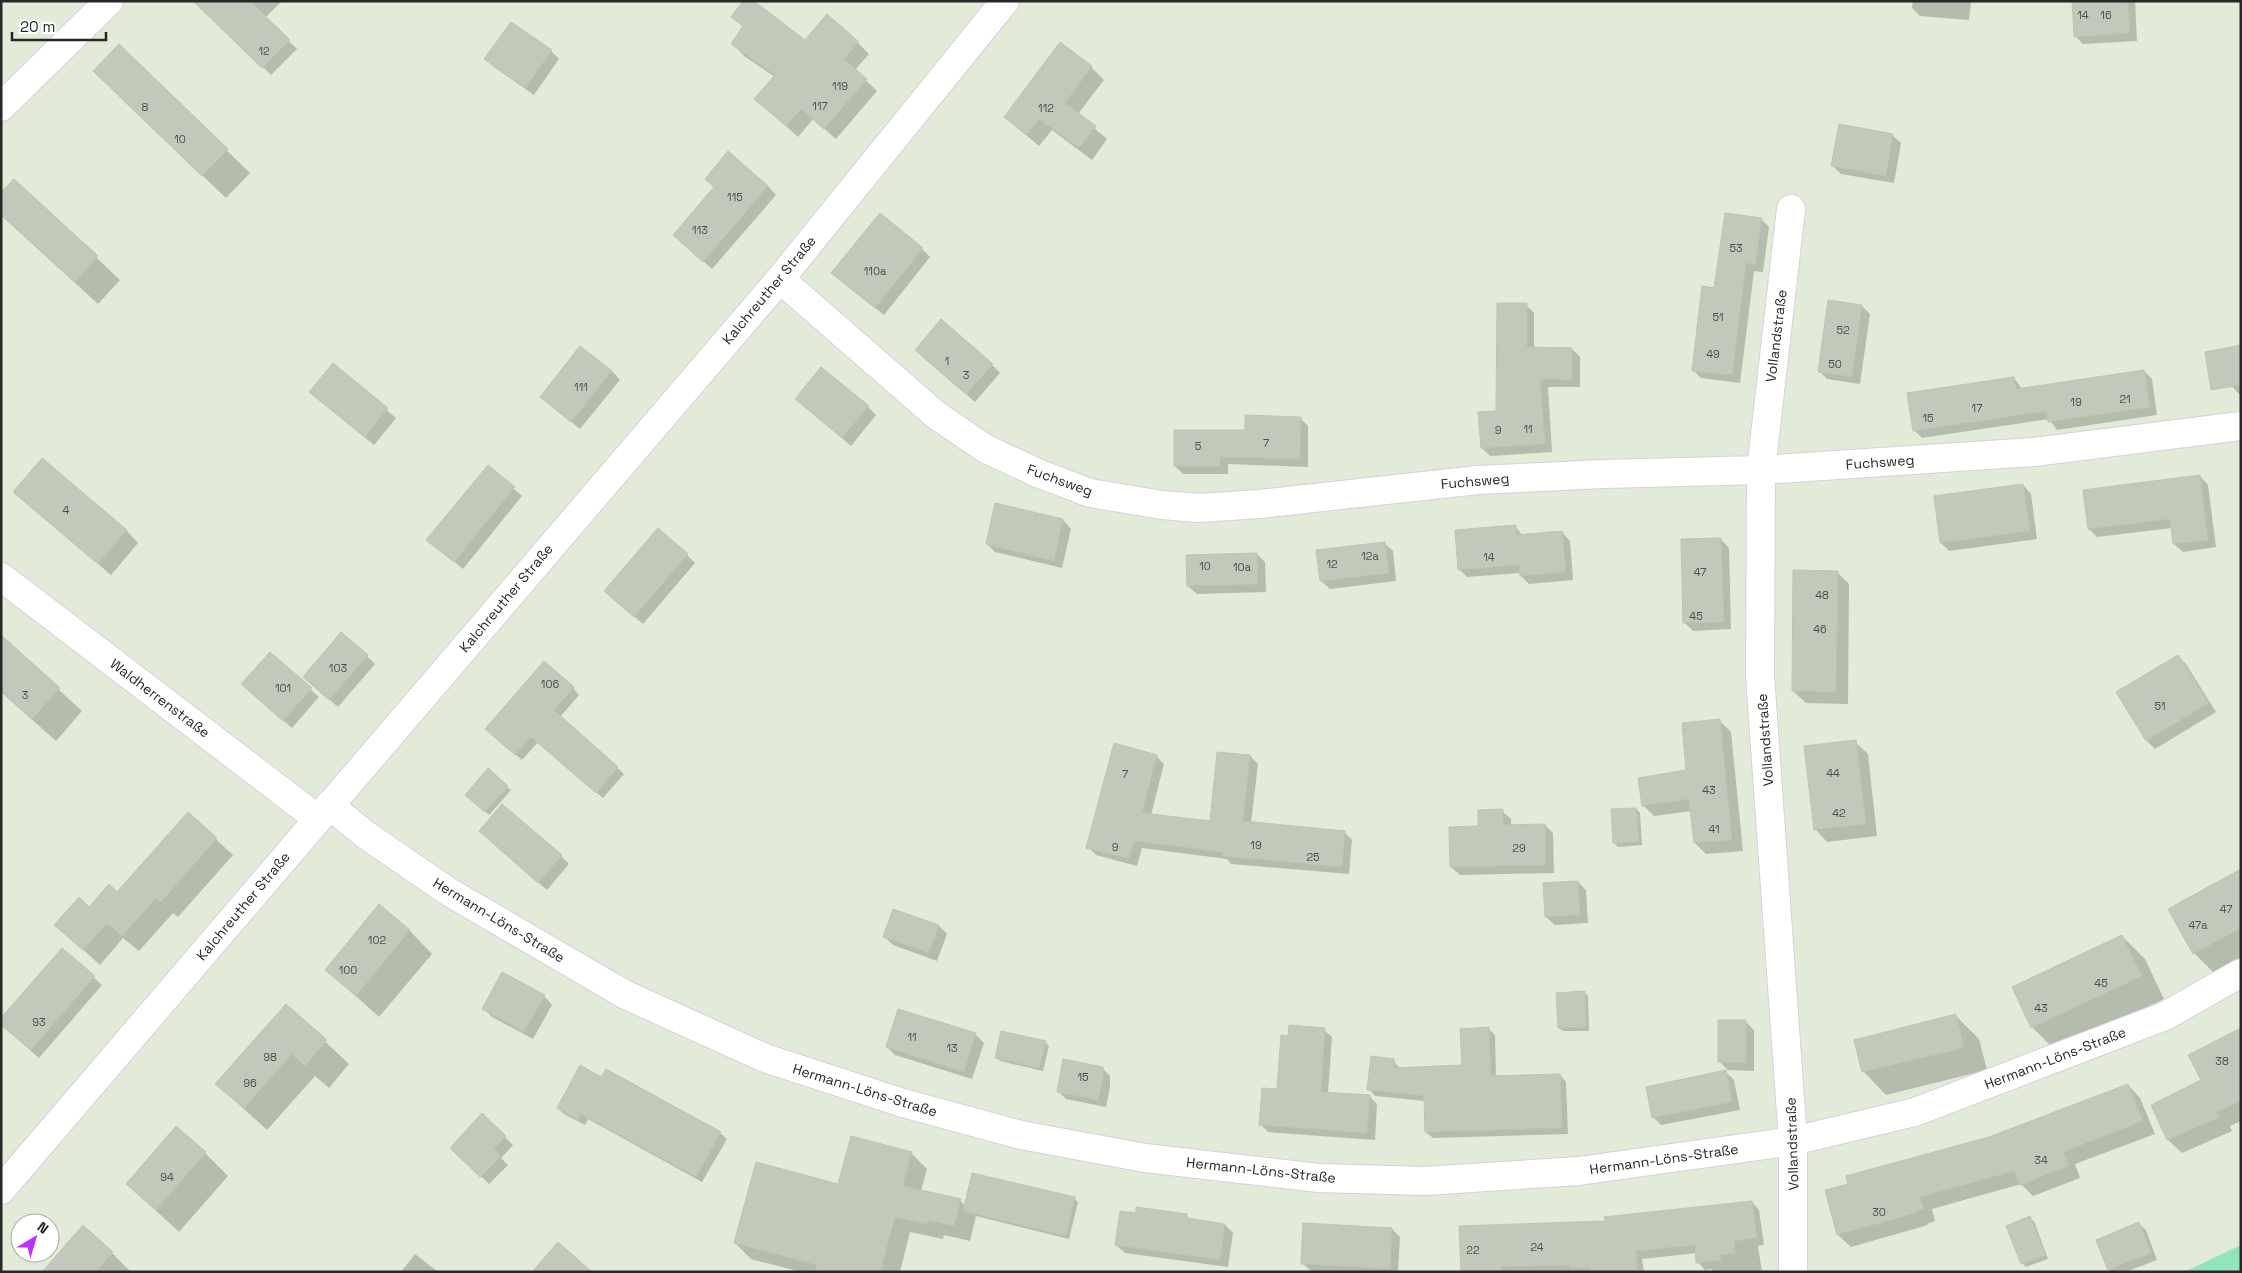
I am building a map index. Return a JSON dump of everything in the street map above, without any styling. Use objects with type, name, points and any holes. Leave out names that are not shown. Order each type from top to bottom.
[{"type":"street","points":[[1,107],[109,1]]},
{"type":"street","name":"Kalchreuther Straße","points":[[1,1190],[780,279],[1005,1]]},
{"type":"street","name":"Vollandstraße","points":[[1791,209],[1760,470],[1760,676],[1793,1141],[1793,1272]]},
{"type":"street","name":"Fuchsweg","points":[[780,279],[936,415],[986,449],[1040,474],[1090,493],[1162,505],[1200,508],[1258,504],[1478,480],[1604,474],[1760,470],[2034,452],[2241,426]]},
{"type":"street","name":"Waldherrenstraße","points":[[1,577],[323,812]]},
{"type":"street","name":"Hermann-Löns-Straße","points":[[323,812],[366,835],[449,892],[626,995],[765,1058],[903,1104],[1021,1135],[1145,1158],[1319,1178],[1425,1181],[1580,1172],[1793,1141],[1915,1112],[2165,1016],[2241,973]]},
{"type":"green space","points":[[2241,1245],[2241,1272],[2184,1272]]},
{"type":"building","points":[[193,1],[250,1],[290,40],[262,68]]},
{"type":"building","points":[[743,1],[754,1],[805,40],[827,14],[859,42],[844,59],[867,79],[824,129],[801,109],[786,126],[754,99],[775,75],[731,44],[743,26],[731,17]]},
{"type":"building","points":[[2072,1],[2128,1],[2130,33],[2074,37]]},
{"type":"building","points":[[511,22],[552,50],[525,88],[484,59]]},
{"type":"building","points":[[1060,42],[1092,66],[1065,103],[1096,126],[1079,148],[1039,119],[1026,135],[1004,117]]},
{"type":"building","points":[[119,44],[228,149],[202,176],[93,71]]},
{"type":"building","points":[[1839,124],[1893,134],[1886,176],[1831,166]]},
{"type":"building","points":[[728,151],[768,186],[703,262],[673,235],[714,187],[705,179]]},
{"type":"building","points":[[14,179],[98,256],[75,282],[1,215],[1,192]]},
{"type":"building","points":[[880,213],[923,248],[875,308],[831,273]]},
{"type":"building","points":[[1725,213],[1762,218],[1755,265],[1746,263],[1732,375],[1692,371],[1702,286],[1714,288]]},
{"type":"building","points":[[1828,300],[1862,305],[1852,377],[1818,372]]},
{"type":"building","points":[[1497,303],[1527,303],[1527,347],[1572,348],[1572,380],[1540,379],[1545,444],[1481,448],[1478,412],[1496,411]]},
{"type":"building","points":[[941,319],[993,364],[966,394],[915,350]]},
{"type":"building","points":[[2241,345],[2241,385],[2211,390],[2205,352]]},
{"type":"building","points":[[580,346],[612,371],[571,422],[540,397]]},
{"type":"building","points":[[333,363],[388,408],[365,437],[309,392]]},
{"type":"building","points":[[821,367],[869,406],[842,438],[795,399]]},
{"type":"building","points":[[2144,370],[2150,407],[2048,422],[2046,411],[1913,431],[1907,393],[2014,377],[2016,389]]},
{"type":"building","points":[[1245,415],[1301,417],[1300,459],[1220,457],[1220,466],[1174,466],[1174,430],[1245,430]]},
{"type":"building","points":[[42,458],[127,530],[98,564],[13,492]]},
{"type":"building","points":[[488,465],[515,487],[454,562],[426,540]]},
{"type":"building","points":[[2200,475],[2208,540],[2173,544],[2170,519],[2088,529],[2083,490]]},
{"type":"building","points":[[2023,484],[2030,531],[1940,543],[1934,496]]},
{"type":"building","points":[[995,503],[1063,519],[1054,561],[986,544]]},
{"type":"building","points":[[1516,525],[1516,535],[1562,531],[1566,572],[1520,576],[1519,565],[1458,570],[1455,530]]},
{"type":"building","points":[[658,528],[688,554],[634,617],[604,591]]},
{"type":"building","points":[[1721,538],[1724,622],[1683,623],[1681,539]]},
{"type":"building","points":[[1385,542],[1389,573],[1320,581],[1316,550]]},
{"type":"building","points":[[1257,553],[1258,584],[1187,586],[1186,555]]},
{"type":"building","points":[[1793,570],[1838,571],[1836,692],[1792,691]]},
{"type":"building","points":[[341,632],[368,655],[329,700],[303,677]]},
{"type":"building","points":[[1,635],[60,688],[32,719],[1,691]]},
{"type":"building","points":[[270,652],[312,688],[283,721],[241,684]]},
{"type":"building","points":[[2178,655],[2209,703],[2146,741],[2116,692]]},
{"type":"building","points":[[544,661],[574,687],[554,710],[618,767],[596,793],[531,737],[515,755],[485,729]]},
{"type":"building","points":[[1720,719],[1732,840],[1694,843],[1689,799],[1642,806],[1638,778],[1686,770],[1682,723]]},
{"type":"building","points":[[1856,740],[1866,824],[1814,830],[1804,746]]},
{"type":"building","points":[[1114,743],[1157,755],[1142,813],[1210,821],[1217,752],[1250,755],[1243,821],[1345,831],[1342,867],[1222,856],[1223,852],[1134,841],[1129,859],[1086,848]]},
{"type":"building","points":[[488,768],[508,786],[485,812],[465,795]]},
{"type":"building","points":[[502,804],[562,855],[538,883],[479,831]]},
{"type":"building","points":[[1636,808],[1639,842],[1613,843],[1611,809]]},
{"type":"building","points":[[1503,809],[1503,825],[1545,824],[1546,865],[1450,867],[1449,827],[1478,826],[1478,810]]},
{"type":"building","points":[[188,812],[217,838],[161,902],[156,898],[122,936],[107,923],[83,950],[54,925],[79,897],[89,907],[109,884],[117,892]]},
{"type":"building","points":[[2241,869],[2241,928],[2193,954],[2168,909]]},
{"type":"building","points":[[1578,881],[1580,915],[1545,917],[1543,883]]},
{"type":"building","points":[[379,904],[410,930],[356,996],[325,970]]},
{"type":"building","points":[[893,909],[939,925],[929,953],[883,937]]},
{"type":"building","points":[[2122,935],[2142,976],[2031,1028],[2012,987]]},
{"type":"building","points":[[62,948],[95,976],[31,1050],[1,1025],[1,1018]]},
{"type":"building","points":[[502,972],[545,995],[524,1032],[482,1009]]},
{"type":"building","points":[[1585,991],[1586,1027],[1558,1028],[1556,993]]},
{"type":"building","points":[[286,1004],[327,1040],[305,1066],[292,1054],[244,1108],[215,1084]]},
{"type":"building","points":[[898,1009],[976,1033],[964,1072],[886,1047]]},
{"type":"building","points":[[1956,1014],[1964,1048],[1862,1072],[1854,1040]]},
{"type":"building","points":[[1718,1020],[1746,1020],[1746,1063],[1718,1062]]},
{"type":"building","points":[[1289,1025],[1325,1028],[1321,1092],[1370,1095],[1367,1133],[1259,1125],[1262,1088],[1277,1089],[1281,1035],[1288,1036]]},
{"type":"building","points":[[1489,1027],[1491,1076],[1560,1074],[1562,1128],[1425,1132],[1424,1096],[1367,1090],[1371,1056],[1394,1059],[1394,1068],[1462,1065],[1460,1029]]},
{"type":"building","points":[[2241,1028],[2241,1101],[2217,1112],[2220,1117],[2167,1140],[2151,1105],[2201,1080],[2188,1055]]},
{"type":"building","points":[[1001,1031],[1046,1041],[1039,1068],[995,1058]]},
{"type":"building","points":[[1063,1059],[1103,1067],[1103,1078],[1098,1100],[1057,1092]]},
{"type":"building","points":[[580,1065],[601,1077],[606,1069],[721,1132],[696,1177],[581,1114],[578,1120],[557,1108]]},
{"type":"building","points":[[1726,1070],[1732,1102],[1652,1118],[1646,1087]]},
{"type":"building","points":[[2128,1084],[2143,1121],[2063,1152],[2069,1166],[2020,1185],[2014,1171],[1920,1197],[1924,1209],[1916,1211],[1916,1213],[1837,1235],[1825,1190],[1848,1184],[1846,1176],[1989,1137]]},
{"type":"building","points":[[482,1113],[506,1136],[494,1149],[501,1156],[480,1177],[450,1148]]},
{"type":"building","points":[[176,1126],[206,1152],[156,1210],[126,1184]]},
{"type":"building","points":[[851,1136],[912,1152],[903,1186],[961,1199],[954,1226],[928,1220],[927,1224],[895,1217],[880,1272],[815,1272],[817,1265],[734,1243],[756,1162],[838,1184]]},
{"type":"building","points":[[972,1173],[1075,1197],[1066,1236],[963,1211]]},
{"type":"building","points":[[1752,1201],[1757,1238],[1734,1241],[1735,1253],[1720,1255],[1721,1260],[1696,1263],[1695,1245],[1636,1251],[1638,1272],[1591,1272],[1590,1268],[1570,1268],[1569,1265],[1501,1267],[1501,1272],[1461,1272],[1459,1226],[1605,1221],[1604,1217]]},
{"type":"building","points":[[1136,1207],[1187,1214],[1187,1218],[1225,1224],[1220,1260],[1115,1245],[1120,1211],[1136,1213]]},
{"type":"building","points":[[2030,1216],[2046,1255],[2021,1264],[2006,1226]]},
{"type":"building","points":[[2139,1222],[2151,1253],[2108,1270],[2096,1240]]},
{"type":"building","points":[[1303,1223],[1392,1228],[1390,1269],[1301,1264]]},
{"type":"building","points":[[83,1225],[113,1252],[96,1272],[42,1272],[50,1263],[60,1263],[60,1251]]},
{"type":"building","points":[[558,1242],[592,1272],[532,1272]]}]
